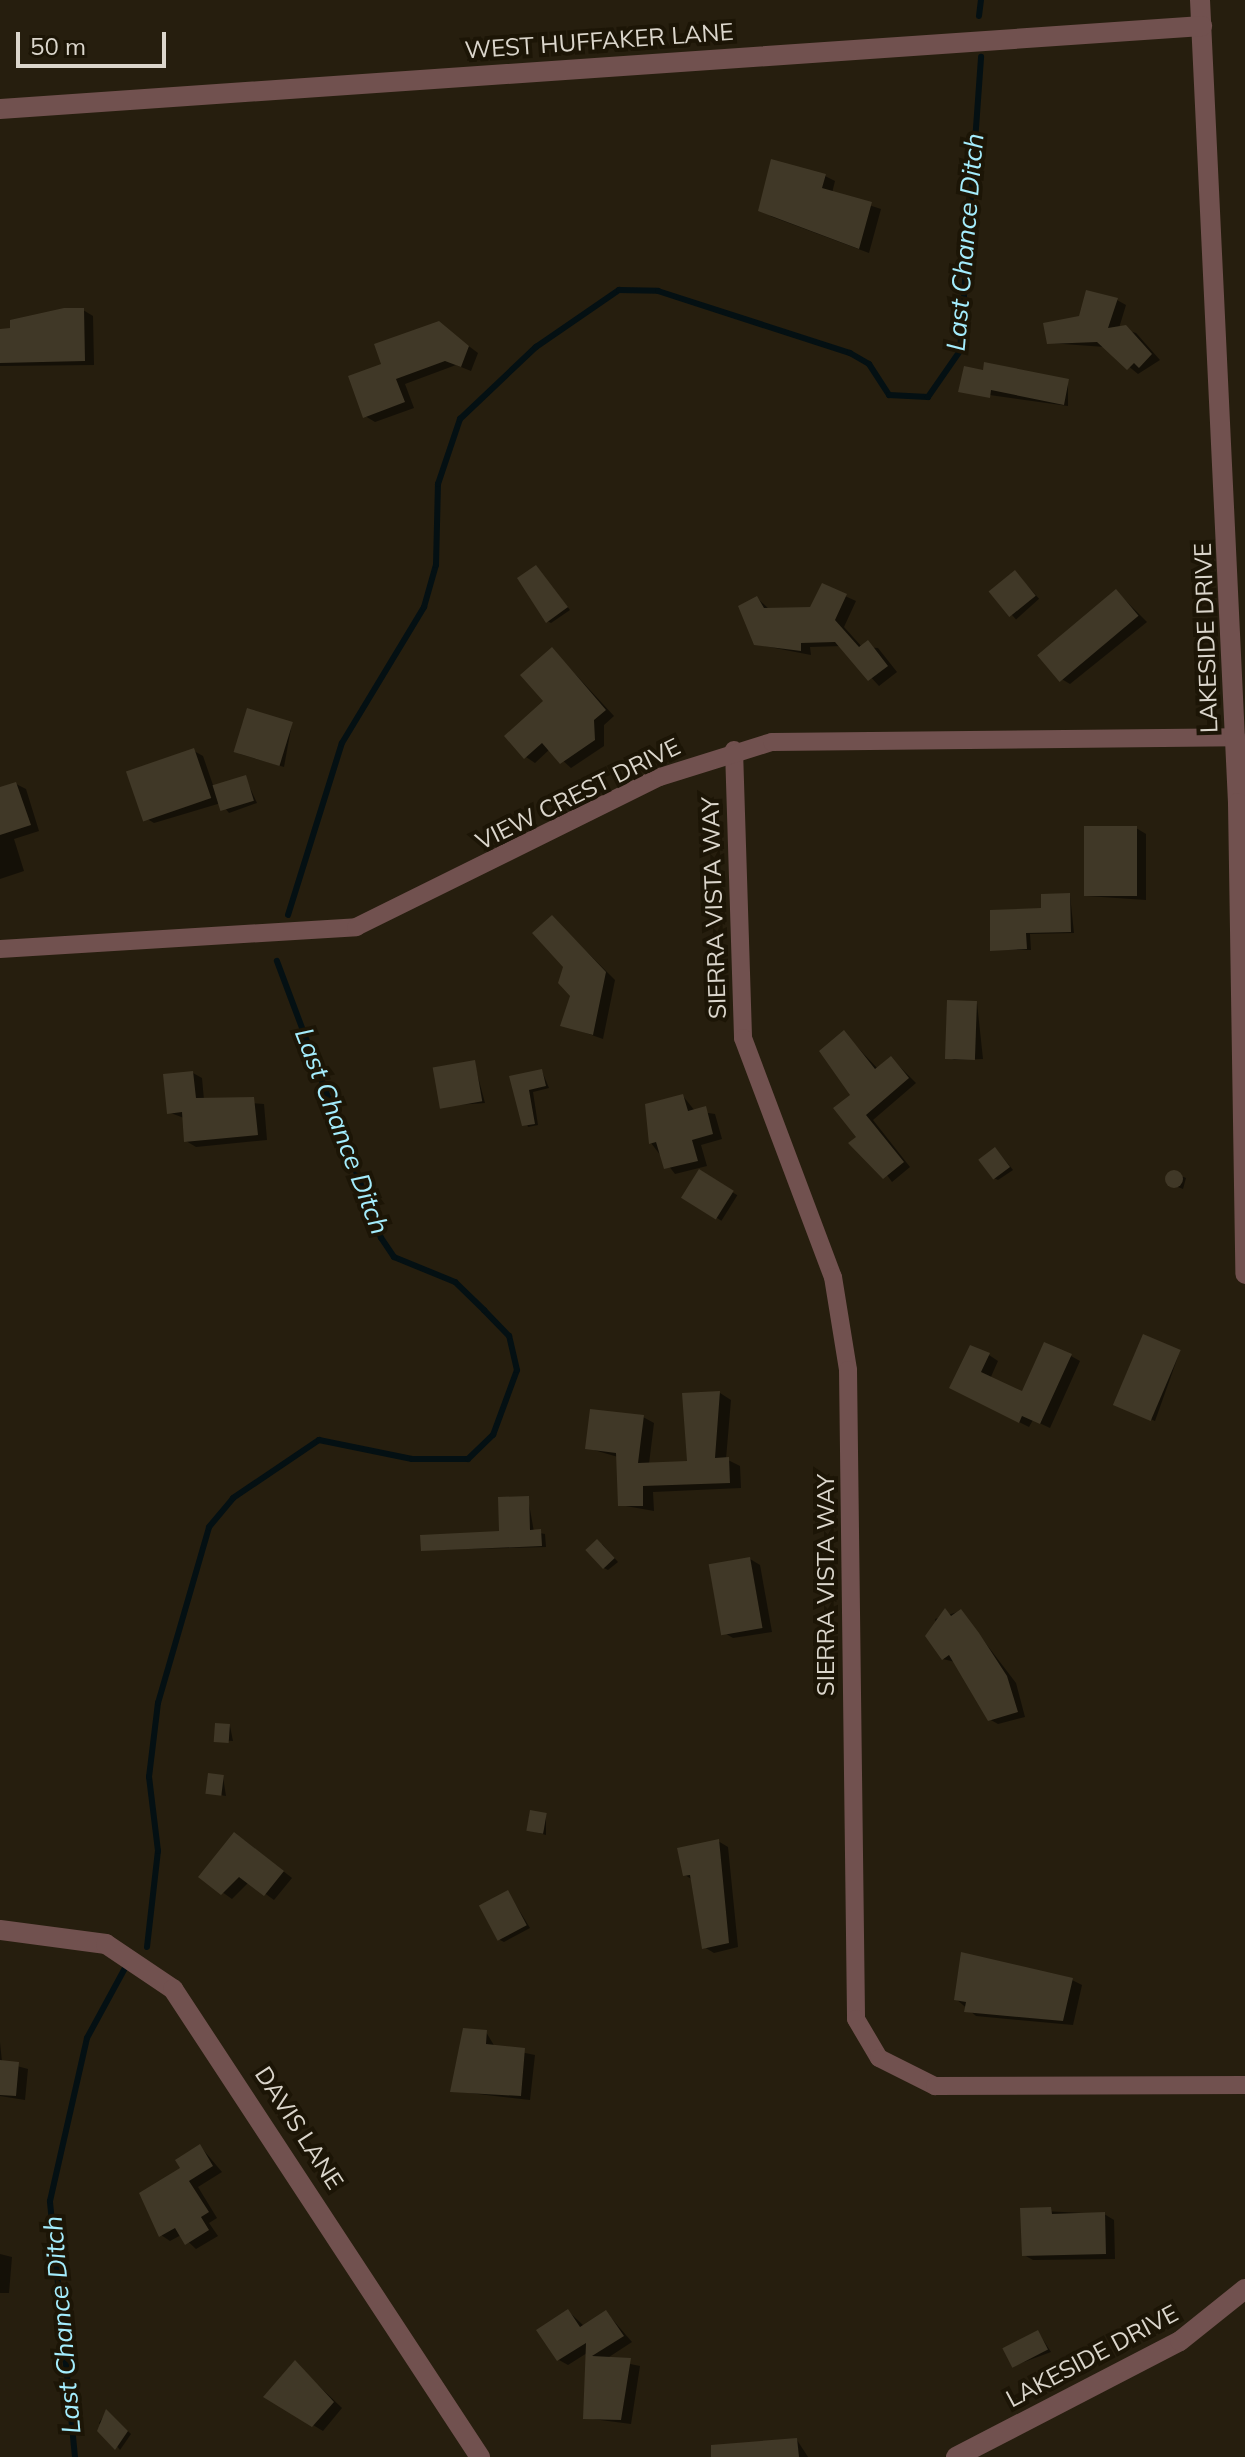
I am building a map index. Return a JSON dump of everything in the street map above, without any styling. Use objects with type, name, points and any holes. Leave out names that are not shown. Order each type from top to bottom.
[{"type":"street","name":"LAKESIDE DRIVE","points":[[1200,0],[1236,737],[1245,1274]]},
{"type":"street","name":"WEST HUFFAKER LANE","points":[[0,109],[1202,26]]},
{"type":"street","name":"VIEW CREST DRIVE","points":[[0,949],[356,927],[660,777],[734,750],[813,738],[1236,737]]},
{"type":"street","name":"SIERRA VISTA WAY","points":[[734,750],[743,1038],[833,1277],[848,1370],[856,2019],[894,2071],[935,2086],[1245,2085]]},
{"type":"street","name":"DAVIS LANE","points":[[0,1930],[106,1944],[173,1989],[480,2457]]},
{"type":"street","name":"LAKESIDE DRIVE","points":[[956,2457],[1180,2341],[1245,2289]]},
{"type":"building","points":[[771,159],[826,174],[822,188],[872,202],[859,249],[758,211]]},
{"type":"building","points":[[1086,290],[1118,298],[1108,328],[1126,325],[1152,354],[1139,368],[1134,363],[1127,370],[1097,342],[1047,344],[1043,323],[1079,316]]},
{"type":"building","points":[[64,308],[84,308],[85,361],[0,363],[0,329],[10,328],[10,320]]},
{"type":"building","points":[[439,321],[469,346],[461,367],[445,361],[396,379],[405,402],[363,418],[348,376],[381,364],[374,344]]},
{"type":"building","points":[[984,362],[1069,379],[1064,405],[991,390],[990,398],[958,392],[964,366],[983,370]]},
{"type":"building","points":[[536,565],[568,607],[546,623],[517,578]]},
{"type":"building","points":[[1015,570],[1036,596],[1009,617],[989,591]]},
{"type":"building","points":[[822,583],[847,594],[835,620],[859,647],[868,640],[888,666],[868,681],[835,642],[801,643],[801,651],[754,645],[738,606],[757,596],[764,608],[810,607]]},
{"type":"building","points":[[1116,589],[1138,616],[1060,682],[1037,655]]},
{"type":"building","points":[[552,647],[606,710],[594,720],[595,740],[560,764],[542,743],[524,759],[504,736],[543,701],[520,675]]},
{"type":"building","points":[[247,708],[293,722],[279,766],[234,752]]},
{"type":"building","points":[[194,748],[211,798],[143,822],[126,771]]},
{"type":"building","points":[[246,775],[254,801],[220,811],[213,785]]},
{"type":"building","points":[[16,782],[31,825],[0,835],[0,787]]},
{"type":"building","points":[[1084,826],[1137,826],[1137,896],[1084,896]]},
{"type":"building","points":[[1070,893],[1071,932],[1026,933],[1027,949],[990,951],[990,910],[1041,908],[1041,894]]},
{"type":"building","points":[[552,915],[606,972],[593,1035],[560,1026],[570,996],[558,983],[563,967],[532,933]]},
{"type":"building","points":[[947,1000],[977,1001],[975,1060],[945,1059]]},
{"type":"building","points":[[844,1030],[875,1069],[891,1056],[909,1078],[866,1115],[904,1162],[883,1179],[848,1143],[856,1137],[833,1108],[850,1095],[819,1051]]},
{"type":"building","points":[[475,1060],[482,1101],[440,1109],[433,1067]]},
{"type":"building","points":[[542,1069],[546,1086],[529,1090],[535,1124],[522,1126],[509,1076]]},
{"type":"building","points":[[193,1071],[196,1098],[254,1097],[258,1135],[184,1142],[182,1112],[167,1114],[163,1074]]},
{"type":"building","points":[[683,1094],[688,1111],[706,1106],[713,1134],[692,1140],[698,1161],[664,1169],[656,1142],[649,1144],[645,1104]]},
{"type":"building","points":[[995,1147],[1010,1167],[993,1180],[978,1160]]},
{"type":"building","points":[[699,1169],[734,1191],[716,1220],[681,1198]]},
{"type":"building","points":[[1170,1170],[1178,1170],[1183,1179],[1181,1186],[1170,1188],[1165,1183],[1165,1175]]},
{"type":"building","points":[[1143,1334],[1181,1350],[1151,1421],[1113,1405]]},
{"type":"building","points":[[1044,1342],[1072,1354],[1040,1424],[1022,1416],[1019,1423],[949,1388],[970,1345],[990,1353],[981,1372],[1022,1391]]},
{"type":"building","points":[[720,1391],[715,1458],[729,1457],[730,1483],[643,1486],[643,1506],[618,1506],[616,1453],[585,1449],[590,1409],[644,1415],[638,1463],[687,1461],[682,1393]]},
{"type":"building","points":[[529,1496],[530,1530],[541,1529],[542,1546],[421,1551],[420,1535],[499,1531],[498,1497]]},
{"type":"building","points":[[597,1539],[615,1558],[603,1569],[585,1550]]},
{"type":"building","points":[[750,1557],[763,1628],[721,1635],[709,1564]]},
{"type":"building","points":[[945,1608],[951,1616],[961,1609],[979,1633],[1007,1676],[1018,1712],[988,1721],[949,1655],[942,1660],[925,1636]]},
{"type":"building","points":[[215,1723],[230,1724],[229,1743],[214,1742]]},
{"type":"building","points":[[208,1773],[224,1775],[221,1796],[205,1794]]},
{"type":"building","points":[[530,1810],[547,1813],[543,1834],[526,1831]]},
{"type":"building","points":[[234,1832],[284,1871],[264,1896],[239,1877],[221,1895],[198,1877]]},
{"type":"building","points":[[719,1839],[729,1943],[702,1949],[690,1875],[683,1876],[677,1848]]},
{"type":"building","points":[[508,1890],[527,1925],[498,1941],[479,1905]]},
{"type":"building","points":[[961,1952],[1073,1978],[1063,2021],[964,2012],[966,2002],[954,2000]]},
{"type":"building","points":[[463,2028],[487,2030],[486,2044],[525,2048],[521,2096],[450,2092]]},
{"type":"building","points":[[0,2060],[19,2062],[16,2096],[0,2095]]},
{"type":"building","points":[[200,2144],[213,2166],[189,2181],[209,2212],[201,2217],[209,2230],[185,2245],[175,2228],[159,2237],[139,2193],[180,2168],[175,2160]]},
{"type":"building","points":[[1051,2207],[1052,2214],[1105,2212],[1106,2254],[1022,2256],[1020,2208]]},
{"type":"building","points":[[568,2309],[580,2327],[606,2310],[624,2336],[592,2356],[631,2358],[621,2420],[583,2419],[586,2343],[557,2361],[536,2330]]},
{"type":"building","points":[[1038,2330],[1048,2350],[1012,2368],[1002,2348]]},
{"type":"building","points":[[295,2360],[334,2402],[312,2427],[263,2397]]},
{"type":"building","points":[[106,2409],[128,2431],[115,2450],[97,2431]]},
{"type":"building","points":[[797,2438],[799,2457],[711,2457],[711,2445]]},
{"type":"waterway","name":"Last Chance Ditch","points":[[979,16],[981,0]]},
{"type":"waterway","name":"Last Chance Ditch","points":[[288,915],[342,743],[424,607],[436,565],[438,484],[460,419],[536,347],[619,290],[658,291],[850,353],[869,364],[889,395],[928,397],[960,351],[981,57]]},
{"type":"waterway","name":"Last Chance Ditch","points":[[147,1947],[158,1851],[149,1777],[158,1703],[209,1527],[233,1498],[319,1440],[412,1459],[468,1459],[493,1435],[517,1370],[509,1336],[484,1310],[455,1282],[394,1257],[381,1238],[277,961]]},
{"type":"waterway","name":"Last Chance Ditch","points":[[75,2457],[50,2201],[87,2038],[125,1968]]}]
